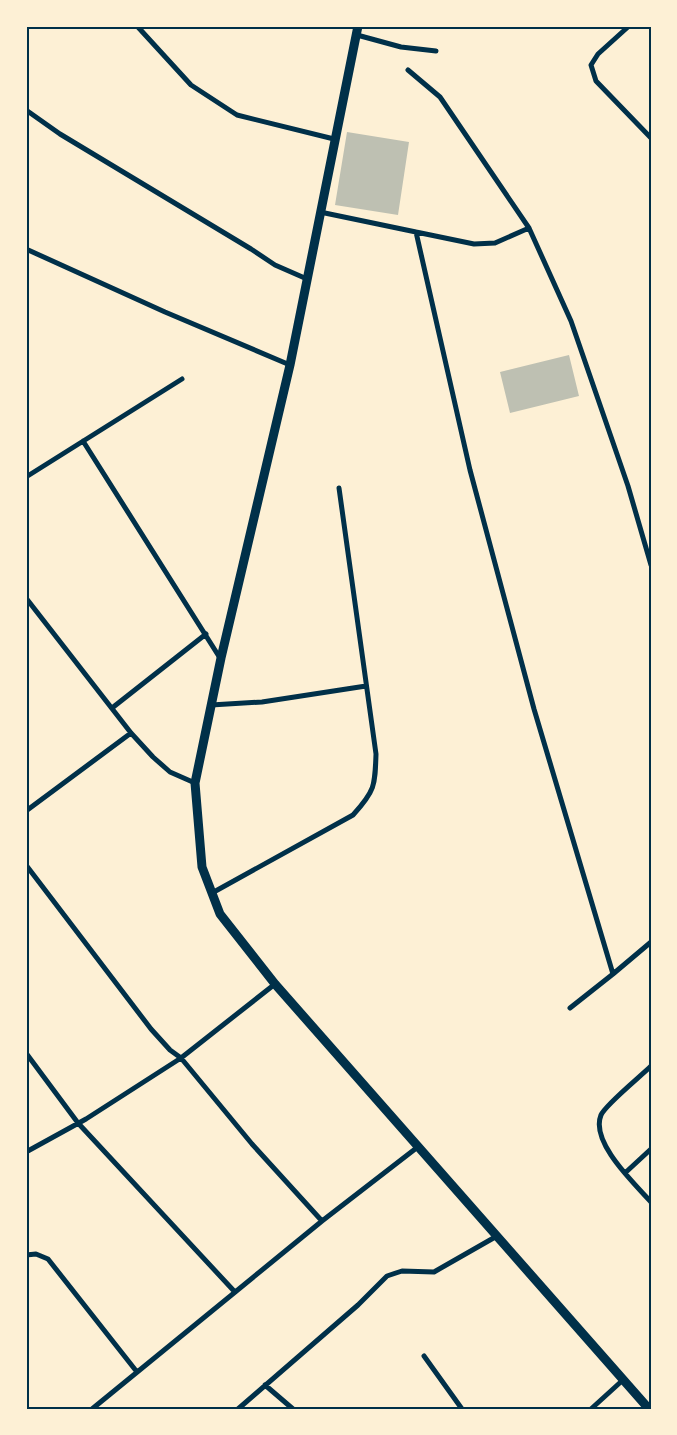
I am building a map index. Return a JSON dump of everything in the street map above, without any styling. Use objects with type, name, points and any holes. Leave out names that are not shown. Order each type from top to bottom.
[{"type":"street","points":[[137,26],[191,85],[237,115],[334,138]]},
{"type":"street","points":[[629,26],[598,54],[591,65],[596,81],[651,138]]},
{"type":"street","points":[[436,51],[400,47],[357,31],[334,138],[290,365],[221,658],[195,783],[202,867],[220,914],[275,984],[420,1146],[649,1409]]},
{"type":"street","points":[[408,70],[440,97],[528,228],[571,321],[628,486],[651,565]]},
{"type":"street","points":[[26,110],[60,134],[267,260],[307,279]]},
{"type":"street","points":[[320,212],[474,244],[495,243],[528,228]]},
{"type":"street","points":[[416,232],[475,489],[534,709],[613,974]]},
{"type":"street","points":[[26,249],[165,312],[290,365]]},
{"type":"street","points":[[26,478],[182,379]]},
{"type":"street","points":[[83,441],[221,658]]},
{"type":"street","points":[[212,893],[354,815],[370,797],[376,780],[376,754],[339,488]]},
{"type":"street","points":[[26,598],[131,733],[170,772],[195,783]]},
{"type":"street","points":[[112,708],[206,634]]},
{"type":"street","points":[[211,705],[262,702],[366,686]]},
{"type":"street","points":[[26,811],[131,733]]},
{"type":"street","points":[[26,865],[151,1029],[170,1050],[181,1058],[252,1144],[322,1221]]},
{"type":"street","points":[[570,1008],[651,942]]},
{"type":"street","points":[[26,1152],[78,1123],[181,1058],[275,984]]},
{"type":"street","points":[[26,1053],[78,1123],[234,1291]]},
{"type":"street","points":[[651,1066],[602,1113],[598,1127],[602,1141],[625,1173],[651,1202]]},
{"type":"street","points":[[92,1409],[234,1291],[420,1146]]},
{"type":"street","points":[[625,1173],[651,1149]]},
{"type":"street","points":[[238,1409],[358,1305],[387,1276],[402,1271],[434,1272],[497,1236]]},
{"type":"street","points":[[26,1255],[36,1254],[48,1259],[137,1372]]},
{"type":"street","points":[[424,1356],[462,1409]]},
{"type":"street","points":[[591,1409],[624,1379]]},
{"type":"street","points":[[265,1385],[293,1409]]},
{"type":"building","points":[[347,132],[409,142],[398,215],[335,205]]},
{"type":"building","points":[[569,355],[579,396],[510,413],[500,372]]}]
